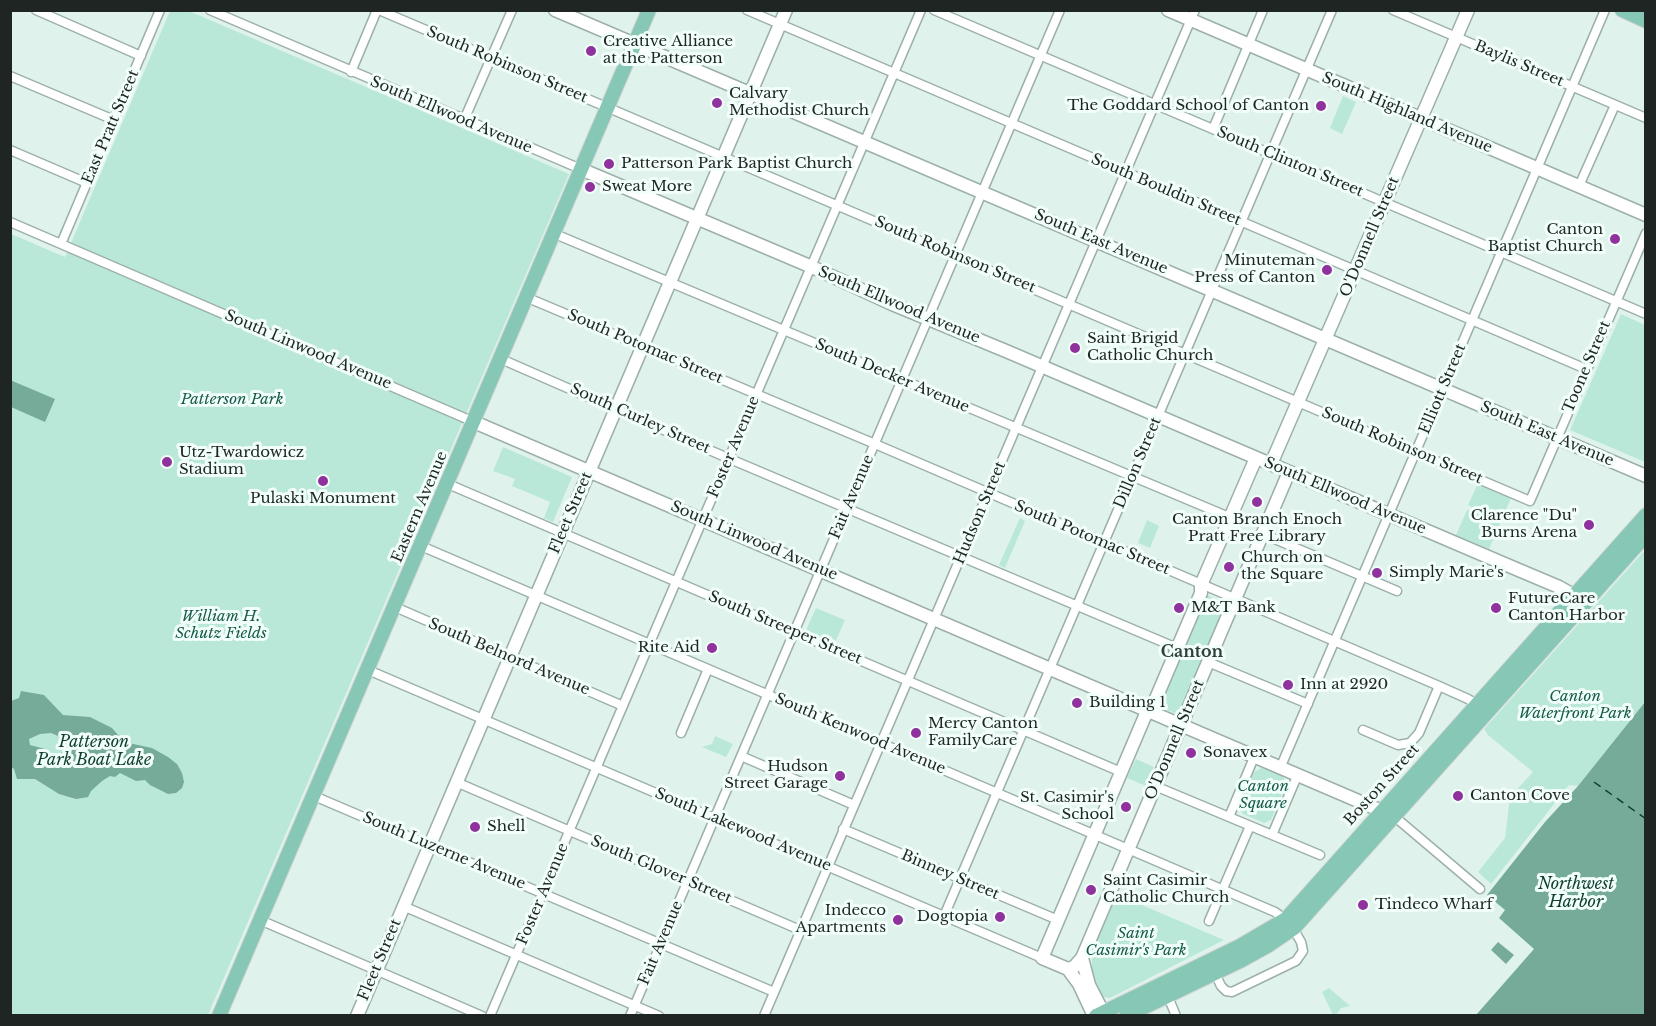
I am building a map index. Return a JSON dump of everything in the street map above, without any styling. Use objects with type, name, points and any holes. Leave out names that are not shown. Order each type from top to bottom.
[{"type":"main road","name":"Eastern Avenue","points":[[219,1016],[650,10]]},
{"type":"main road","points":[[1622,10],[1646,21]]},
{"type":"main road","name":"Boston Street","points":[[1125,1016],[1240,946],[1290,923],[1381,811],[1482,708],[1580,599],[1646,515]]},
{"type":"main road","name":"Boston Street","points":[[1580,599],[1646,535]]},
{"type":"main road","name":"Boston Street","points":[[1099,1015],[1215,973],[1269,945],[1395,817],[1482,708]]},
{"type":"street","points":[[36,10],[141,56]]},
{"type":"street","name":"East Pratt Street","points":[[61,244],[160,10]]},
{"type":"street","name":"South Ellwood Avenue","points":[[210,10],[812,267],[892,304],[1271,464],[1580,599]]},
{"type":"street","points":[[351,72],[378,10]]},
{"type":"street","name":"South Robinson Street","points":[[378,10],[1530,501]]},
{"type":"street","points":[[464,120],[512,10]]},
{"type":"street","name":"South East Avenue","points":[[555,10],[1646,476]]},
{"type":"street","name":"South Bouldin Street","points":[[747,10],[1586,369]]},
{"type":"street","name":"Fleet Street","points":[[357,1016],[786,10]]},
{"type":"street","name":"Foster Avenue","points":[[490,1016],[921,10]]},
{"type":"street","name":"South Clinton Street","points":[[934,10],[1646,314]]},
{"type":"street","name":"Fait Avenue","points":[[630,1016],[1060,10]]},
{"type":"street","name":"South Highland Avenue","points":[[1168,10],[1193,15],[1249,45],[1646,215]]},
{"type":"street","points":[[1213,129],[1263,10]]},
{"type":"street","name":"Dillon Street","points":[[944,916],[1332,10]]},
{"type":"street","name":"Baylis Street","points":[[1393,10],[1646,118]]},
{"type":"street","name":"O'Donnell Street","points":[[1271,464],[1468,10]]},
{"type":"street","name":"Elliott Street","points":[[1281,766],[1605,10]]},
{"type":"street","name":"Hudson Street","points":[[764,1016],[772,992],[935,619],[1193,15]]},
{"type":"street","points":[[10,76],[114,120]]},
{"type":"street","points":[[1580,186],[1615,105]]},
{"type":"street","points":[[10,150],[87,183]]},
{"type":"street","name":"South Linwood Avenue","points":[[10,222],[589,472],[1281,766],[1395,817],[1480,890]]},
{"type":"street","name":"Toone Street","points":[[1530,501],[1646,233]]},
{"type":"street","name":"South Decker Avenue","points":[[555,234],[1229,517]]},
{"type":"street","name":"South Potomac Street","points":[[528,298],[1439,686],[1482,708]]},
{"type":"street","name":"South Curley Street","points":[[501,359],[729,459],[1177,648]]},
{"type":"street","points":[[1042,958],[1148,709],[1154,703],[1201,593],[1201,585],[1229,517],[1256,458]]},
{"type":"street","name":"O'Donnell Street","points":[[1068,969],[1074,967],[1082,958],[1289,472]]},
{"type":"street","name":"South Streeper Street","points":[[448,484],[1121,772]]},
{"type":"street","points":[[1263,534],[1397,591]]},
{"type":"street","name":"South Kenwood Avenue","points":[[421,546],[1223,889],[1275,912],[1290,923]]},
{"type":"street","name":"South Belnord Avenue","points":[[395,607],[623,706]]},
{"type":"street","points":[[1208,662],[1308,704]]},
{"type":"street","points":[[681,733],[708,669]]},
{"type":"street","name":"South Lakewood Avenue","points":[[368,670],[1068,969]]},
{"type":"street","points":[[1363,730],[1400,745],[1414,740],[1439,686]]},
{"type":"street","points":[[1229,817],[1255,755]]},
{"type":"street","points":[[741,756],[854,805]]},
{"type":"street","points":[[1272,835],[1299,774]]},
{"type":"street","name":"South Glover Street","points":[[456,782],[800,930]]},
{"type":"street","points":[[1155,786],[1320,855]]},
{"type":"street","name":"South Luzerne Avenue","points":[[314,796],[772,992]]},
{"type":"street","points":[[1209,921],[1250,826]]},
{"type":"street","name":"Binney Street","points":[[843,829],[1058,920]]},
{"type":"street","points":[[403,906],[659,1016]]},
{"type":"street","points":[[260,920],[482,1016]]},
{"type":"street","points":[[1215,973],[1221,986],[1226,991],[1232,992],[1300,958],[1303,951],[1301,942],[1290,923]]},
{"type":"street","points":[[1082,958],[1099,1015]]},
{"type":"street","points":[[1068,969],[1099,1015]]},
{"type":"street","points":[[1165,990],[1176,1016]]},
{"type":"green space","name":"Patterson Park","points":[[170,11],[189,11],[569,174],[208,1015],[11,1015],[11,234],[65,257]]},
{"type":"green space","points":[[1343,96],[1356,102],[1342,134],[1330,128]]},
{"type":"green space","points":[[1621,314],[1645,325],[1645,462],[1570,430]]},
{"type":"green space","points":[[503,447],[572,477],[553,522],[544,518],[550,502],[512,486],[515,479],[493,471]]},
{"type":"green space","points":[[1478,483],[1511,498],[1489,549],[1456,535],[1467,510],[1470,511],[1472,507],[1468,505]]},
{"type":"green space","points":[[1020,518],[1025,521],[1005,568],[999,565]]},
{"type":"green space","points":[[1147,520],[1159,526],[1150,548],[1138,543]]},
{"type":"green space","name":"Canton Waterfront Park","points":[[1645,550],[1645,702],[1578,786],[1569,785],[1491,884],[1478,872],[1505,838],[1510,797],[1533,772],[1488,735],[1484,729]]},
{"type":"green space","points":[[1204,594],[1227,603],[1180,714],[1177,714],[1158,706]]},
{"type":"green space","points":[[816,608],[845,620],[835,643],[806,630]]},
{"type":"green space","points":[[715,736],[733,744],[726,757],[702,747],[712,744]]},
{"type":"green space","points":[[1136,759],[1154,767],[1146,786],[1127,778]]},
{"type":"green space","name":"Canton Square","points":[[1263,767],[1283,776],[1286,785],[1271,820],[1264,823],[1243,814],[1239,807],[1254,772]]},
{"type":"green space","name":"Saint Casimir's Park","points":[[1116,894],[1224,940],[1110,998],[1102,997],[1092,975],[1092,951]]},
{"type":"green space","points":[[1329,988],[1350,1006],[1341,1008],[1336,1015],[1333,1015],[1322,992]]},
{"type":"water","points":[[10,380],[55,399],[45,422],[11,407]]},
{"type":"water","name":"Patterson Park Boat Lake","points":[[21,691],[44,695],[63,715],[90,717],[112,728],[124,742],[152,748],[177,764],[184,782],[182,788],[176,793],[168,794],[145,780],[136,781],[120,773],[102,781],[88,797],[76,799],[59,794],[35,779],[17,779],[11,767],[11,701],[19,698]],"holes":[[[51,733],[58,736],[65,747],[60,756],[52,755],[45,749],[30,745],[29,739],[40,734]]]},
{"type":"water","name":"Northwest Harbor","points":[[1645,702],[1645,1015],[1476,1015],[1534,949],[1499,918],[1505,910],[1487,895]]},
{"type":"water","points":[[1498,942],[1514,955],[1506,964],[1491,950]]},
{"type":"ferry route","points":[[1594,782],[1646,819]]},
{"type":"place","name":"Creative Alliance at the Patterson","points":[[591,51]]},
{"type":"place","name":"Calvary Methodist Church","points":[[717,103]]},
{"type":"place","name":"The Goddard School of Canton","points":[[1321,106]]},
{"type":"place","name":"Patterson Park Baptist Church","points":[[609,164]]},
{"type":"place","name":"Sweat More","points":[[590,187]]},
{"type":"place","name":"Canton Baptist Church","points":[[1615,239]]},
{"type":"place","name":"Minuteman Press of Canton","points":[[1327,270]]},
{"type":"place","name":"Saint Brigid Catholic Church","points":[[1075,348]]},
{"type":"place","name":"Utz-Twardowicz Stadium","points":[[167,462]]},
{"type":"place","name":"Pulaski Monument","points":[[323,481]]},
{"type":"place","name":"Canton Branch Enoch Pratt Free Library","points":[[1257,502]]},
{"type":"place","name":"Clarence \"Du\" Burns Arena","points":[[1589,525]]},
{"type":"place","name":"Church on the Square","points":[[1229,567]]},
{"type":"place","name":"Simply Marie's","points":[[1377,573]]},
{"type":"place","name":"M&T Bank","points":[[1179,608]]},
{"type":"place","name":"FutureCare Canton Harbor","points":[[1496,608]]},
{"type":"place","name":"Rite Aid","points":[[712,648]]},
{"type":"place","name":"Inn at 2920","points":[[1288,685]]},
{"type":"place","name":"Building 1","points":[[1077,703]]},
{"type":"place","name":"Mercy Canton FamilyCare","points":[[916,733]]},
{"type":"place","name":"Sonavex","points":[[1191,753]]},
{"type":"place","name":"Hudson Street Garage","points":[[840,776]]},
{"type":"place","name":"Canton Cove","points":[[1458,796]]},
{"type":"place","name":"St. Casimir's School","points":[[1126,807]]},
{"type":"place","name":"Shell","points":[[475,827]]},
{"type":"place","name":"Saint Casimir Catholic Church","points":[[1091,890]]},
{"type":"place","name":"Tindeco Wharf","points":[[1363,905]]},
{"type":"place","name":"Dogtopia","points":[[1000,917]]},
{"type":"place","name":"Indecco Apartments","points":[[898,920]]},
{"type":"district","name":"Canton","points":[[1192,652]]},
{"type":"park label","name":"William H. Schutz Fields","points":[[221,626]]}]
